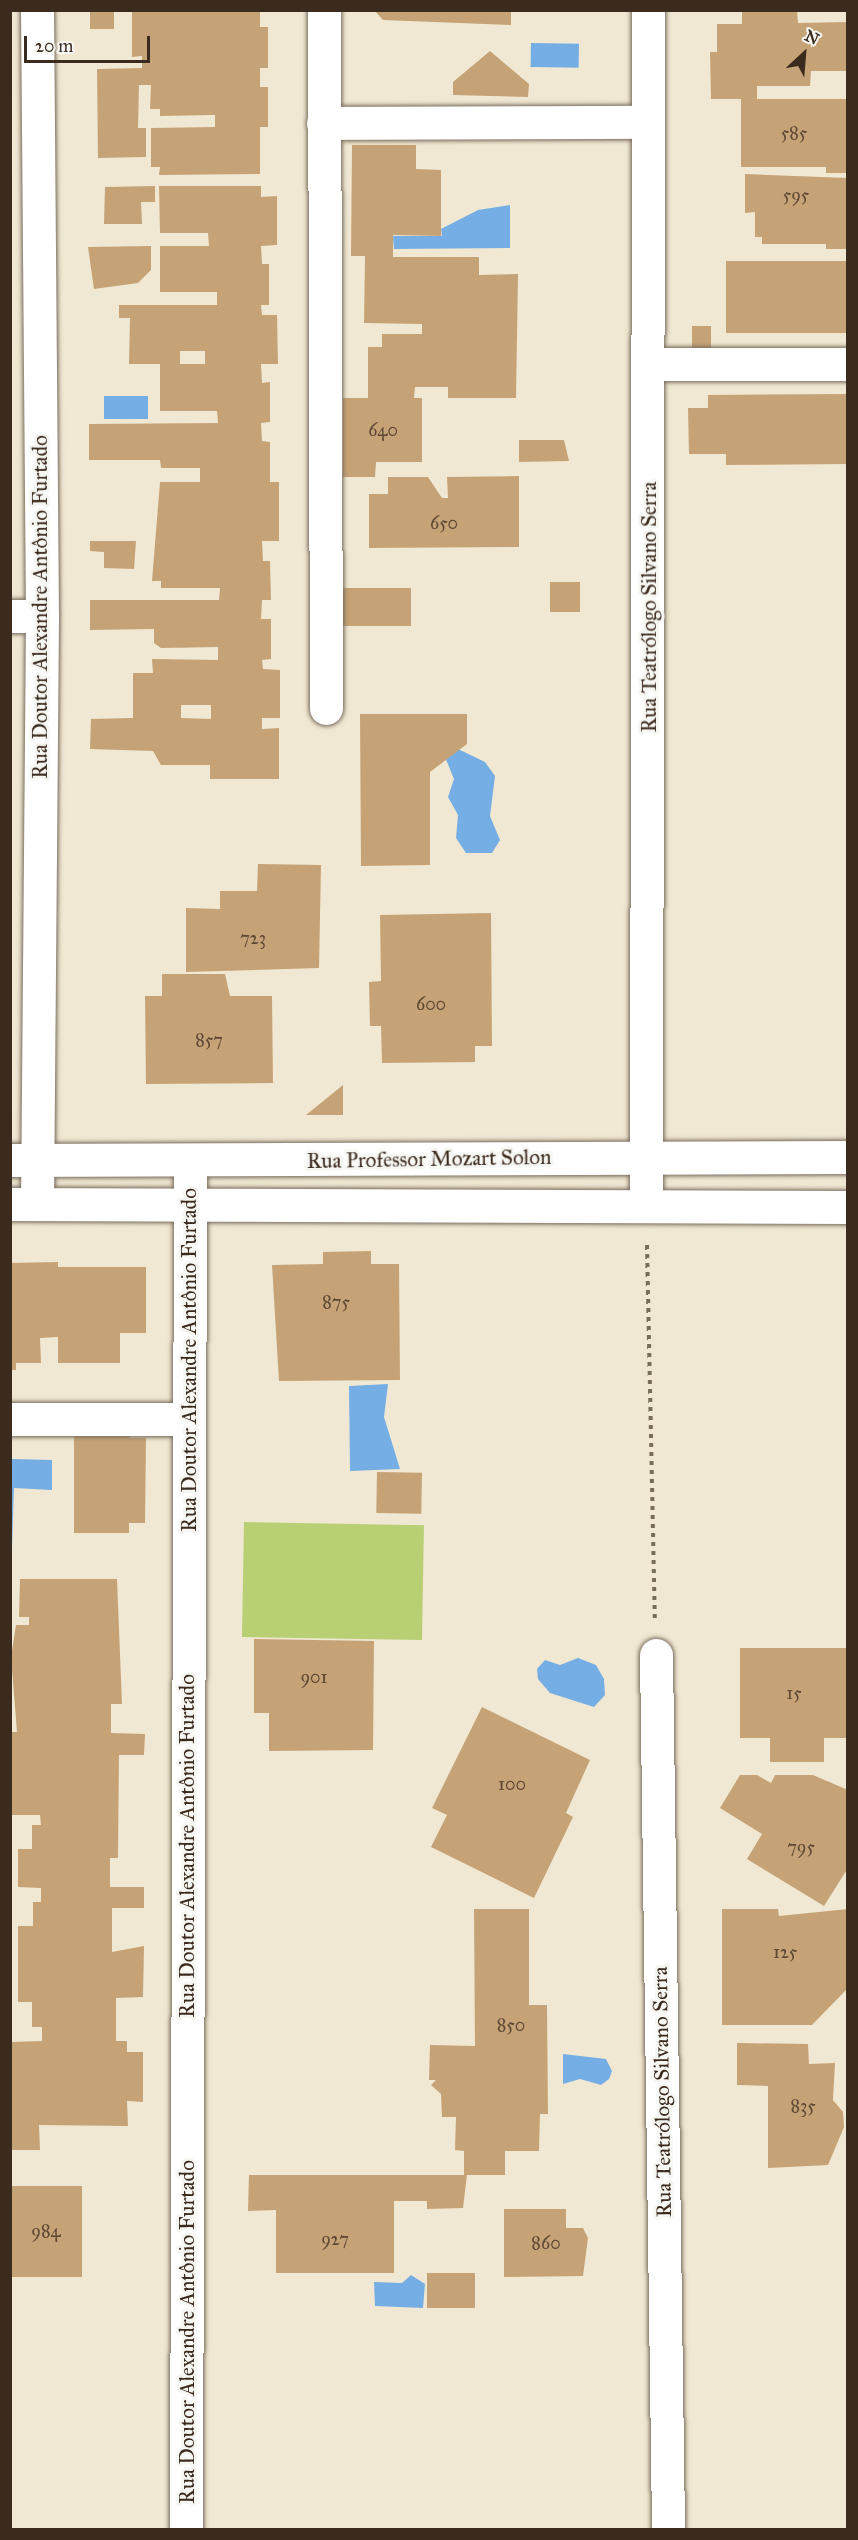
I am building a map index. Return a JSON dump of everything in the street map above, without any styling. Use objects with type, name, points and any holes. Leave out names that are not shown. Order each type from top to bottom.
[{"type":"street","name":"Rua Doutor Alexandre Antônio Furtado","points":[[24,1204],[26,616],[24,43],[37,10]]},
{"type":"street","points":[[324,10],[326,708]]},
{"type":"street","name":"Rua Teatrólogo Silvano Serra","points":[[646,1204],[648,1156],[648,10]]},
{"type":"street","points":[[323,123],[647,122]]},
{"type":"street","points":[[649,364],[848,364]]},
{"type":"street","name":"Rua Professor Mozart Solon","points":[[23,1160],[190,1162],[648,1156],[848,1157]]},
{"type":"street","name":"Rua Doutor Alexandre Antônio Furtado","points":[[186,2529],[190,1162]]},
{"type":"street","name":"Rua Professor Mozart Solon","points":[[24,1204],[646,1204],[848,1207]]},
{"type":"street","points":[[10,1419],[188,1419]]},
{"type":"street","name":"Rua Teatrólogo Silvano Serra","points":[[656,1655],[668,2529]]},
{"type":"path","points":[[646,1204],[656,1655]]},
{"type":"green space","points":[[244,1522],[424,1525],[422,1640],[242,1637]]},
{"type":"water","points":[[531,43],[579,44],[579,68],[531,67]]},
{"type":"water","points":[[510,205],[510,248],[394,249],[393,236],[442,236],[441,229],[478,210]]},
{"type":"water","points":[[104,396],[148,396],[148,419],[104,419]]},
{"type":"water","points":[[456,748],[485,762],[495,776],[490,816],[500,840],[492,853],[466,853],[456,838],[458,815],[448,797],[454,779],[445,757]]},
{"type":"water","points":[[388,1384],[384,1417],[400,1469],[350,1471],[349,1386]]},
{"type":"water","points":[[11,1459],[52,1460],[52,1490],[14,1488],[12,1547]]},
{"type":"water","points":[[578,1658],[596,1665],[604,1679],[605,1695],[594,1707],[550,1693],[538,1679],[537,1669],[545,1660],[560,1665]]},
{"type":"water","points":[[563,2054],[606,2059],[612,2071],[609,2079],[601,2085],[580,2079],[563,2084]]},
{"type":"water","points":[[411,2275],[425,2284],[423,2308],[375,2306],[374,2282],[402,2283]]},
{"type":"building","points":[[90,10],[114,10],[114,29],[90,29]]},
{"type":"building","points":[[132,10],[260,10],[260,27],[268,27],[268,68],[260,68],[260,87],[268,87],[268,127],[260,127],[260,174],[159,175],[160,167],[151,167],[151,128],[215,127],[215,115],[160,116],[160,109],[150,109],[151,85],[139,85],[138,128],[146,128],[146,157],[98,158],[97,69],[142,68],[142,56],[132,57]]},
{"type":"building","points":[[374,10],[511,10],[511,25],[383,20]]},
{"type":"building","points":[[742,10],[797,10],[798,23],[848,22],[848,71],[811,71],[810,86],[757,86],[757,99],[848,99],[848,173],[826,173],[826,167],[741,167],[741,99],[711,99],[710,52],[717,52],[717,24],[742,24]]},
{"type":"building","points":[[490,51],[529,84],[528,97],[453,95],[453,82]]},
{"type":"building","points":[[352,145],[416,145],[416,169],[441,170],[441,236],[393,235],[393,257],[479,257],[479,275],[518,274],[516,398],[448,398],[448,387],[415,387],[414,398],[422,398],[422,462],[376,462],[375,477],[343,477],[343,398],[368,398],[368,347],[382,347],[382,334],[422,334],[422,324],[364,323],[365,256],[351,256]]},
{"type":"building","points":[[745,174],[848,178],[848,249],[826,249],[826,244],[762,244],[762,237],[755,237],[755,212],[745,213]]},
{"type":"building","points":[[155,186],[155,202],[141,202],[142,224],[104,224],[105,187]]},
{"type":"building","points":[[159,186],[261,186],[261,197],[277,196],[277,245],[261,246],[262,264],[269,264],[269,305],[261,305],[262,315],[277,315],[278,364],[261,364],[262,383],[270,382],[270,422],[261,423],[262,441],[270,442],[270,482],[279,482],[279,541],[262,541],[263,561],[270,561],[271,600],[262,600],[261,619],[271,619],[271,659],[262,660],[263,669],[280,670],[280,718],[262,718],[262,729],[279,728],[279,779],[210,779],[210,765],[161,765],[153,751],[90,749],[91,719],[133,718],[133,673],[153,673],[152,659],[218,660],[218,647],[161,648],[154,643],[154,629],[90,630],[90,600],[219,600],[220,588],[161,588],[161,581],[152,581],[160,482],[200,482],[200,468],[161,468],[160,460],[89,460],[89,424],[218,423],[217,411],[160,411],[160,364],[129,364],[130,318],[119,318],[119,305],[217,305],[217,292],[160,292],[160,246],[209,246],[208,233],[160,233]],"holes":[[[180,351],[205,351],[205,364],[180,364]],[[181,705],[211,705],[211,719],[181,718]]]},
{"type":"building","points":[[151,246],[151,270],[138,283],[94,289],[88,247]]},
{"type":"building","points":[[726,261],[848,261],[848,333],[726,333]]},
{"type":"building","points":[[692,326],[711,326],[711,350],[692,350]]},
{"type":"building","points":[[848,394],[848,464],[726,465],[726,454],[689,454],[688,408],[708,408],[708,395]]},
{"type":"building","points":[[519,440],[564,440],[569,461],[519,462]]},
{"type":"building","points":[[519,476],[519,547],[369,548],[369,494],[388,494],[388,477],[428,477],[442,498],[448,498],[447,477]]},
{"type":"building","points":[[90,541],[136,541],[134,569],[104,568],[104,552],[90,551]]},
{"type":"building","points":[[550,582],[580,582],[580,612],[550,612]]},
{"type":"building","points":[[343,588],[411,588],[411,626],[343,626]]},
{"type":"building","points":[[360,714],[467,714],[467,744],[430,772],[430,865],[361,866]]},
{"type":"building","points":[[258,864],[321,865],[319,968],[186,972],[186,908],[220,909],[220,891],[257,891]]},
{"type":"building","points":[[491,913],[492,1046],[475,1046],[475,1062],[382,1063],[381,1026],[370,1026],[369,982],[381,981],[380,915]]},
{"type":"building","points":[[162,974],[225,974],[230,996],[272,996],[273,1083],[146,1084],[145,996],[162,996]]},
{"type":"building","points":[[343,1085],[343,1115],[306,1115]]},
{"type":"building","points":[[371,1251],[371,1264],[399,1264],[400,1380],[279,1381],[272,1265],[323,1264],[323,1252]]},
{"type":"building","points":[[58,1262],[58,1267],[146,1267],[146,1333],[120,1333],[120,1363],[58,1363],[58,1337],[40,1338],[41,1363],[16,1363],[16,1370],[10,1370],[10,1263]]},
{"type":"building","points":[[74,1426],[130,1426],[130,1438],[146,1438],[145,1523],[129,1523],[129,1533],[74,1533]]},
{"type":"building","points":[[377,1472],[422,1473],[421,1514],[376,1513]]},
{"type":"building","points":[[20,1579],[117,1579],[122,1704],[111,1704],[111,1733],[145,1734],[144,1755],[119,1755],[118,1858],[110,1858],[110,1887],[144,1887],[144,1908],[112,1908],[112,1952],[144,1946],[143,1997],[116,1998],[116,2041],[127,2041],[127,2052],[143,2052],[143,2102],[127,2101],[128,2126],[39,2125],[40,2150],[10,2150],[10,2042],[42,2041],[42,2027],[32,2027],[32,2002],[18,2002],[18,1926],[33,1926],[33,1902],[41,1902],[41,1888],[18,1887],[18,1849],[32,1849],[32,1825],[41,1825],[40,1815],[11,1815],[12,1732],[17,1732],[11,1657],[16,1625],[29,1625],[29,1617],[19,1617]]},
{"type":"building","points":[[254,1639],[374,1641],[373,1750],[269,1751],[269,1713],[254,1713]]},
{"type":"building","points":[[740,1648],[848,1648],[848,1738],[824,1738],[824,1762],[770,1762],[770,1738],[740,1738]]},
{"type":"building","points":[[482,1707],[590,1760],[566,1813],[573,1817],[534,1898],[431,1847],[447,1815],[432,1808]]},
{"type":"building","points":[[740,1775],[757,1775],[771,1783],[775,1775],[813,1775],[848,1790],[848,1868],[824,1906],[747,1859],[762,1834],[720,1808]]},
{"type":"building","points":[[474,1909],[529,1909],[529,2005],[547,2005],[548,2114],[540,2114],[539,2151],[505,2151],[505,2175],[467,2175],[463,2208],[427,2209],[427,2201],[394,2201],[394,2273],[276,2273],[276,2210],[248,2211],[249,2175],[464,2175],[464,2151],[455,2150],[456,2117],[442,2117],[441,2094],[431,2085],[436,2080],[429,2080],[430,2045],[475,2046]]},
{"type":"building","points":[[722,1909],[778,1909],[779,1916],[848,1909],[848,1988],[812,2025],[722,2025]]},
{"type":"building","points":[[737,2043],[808,2044],[809,2064],[835,2063],[833,2100],[843,2112],[844,2127],[828,2165],[768,2168],[768,2086],[737,2085]]},
{"type":"building","points":[[10,2186],[82,2186],[82,2277],[10,2277]]},
{"type":"building","points":[[504,2209],[566,2209],[566,2228],[583,2228],[588,2238],[583,2276],[504,2277]]},
{"type":"building","points":[[427,2273],[475,2273],[475,2308],[427,2308]]}]
